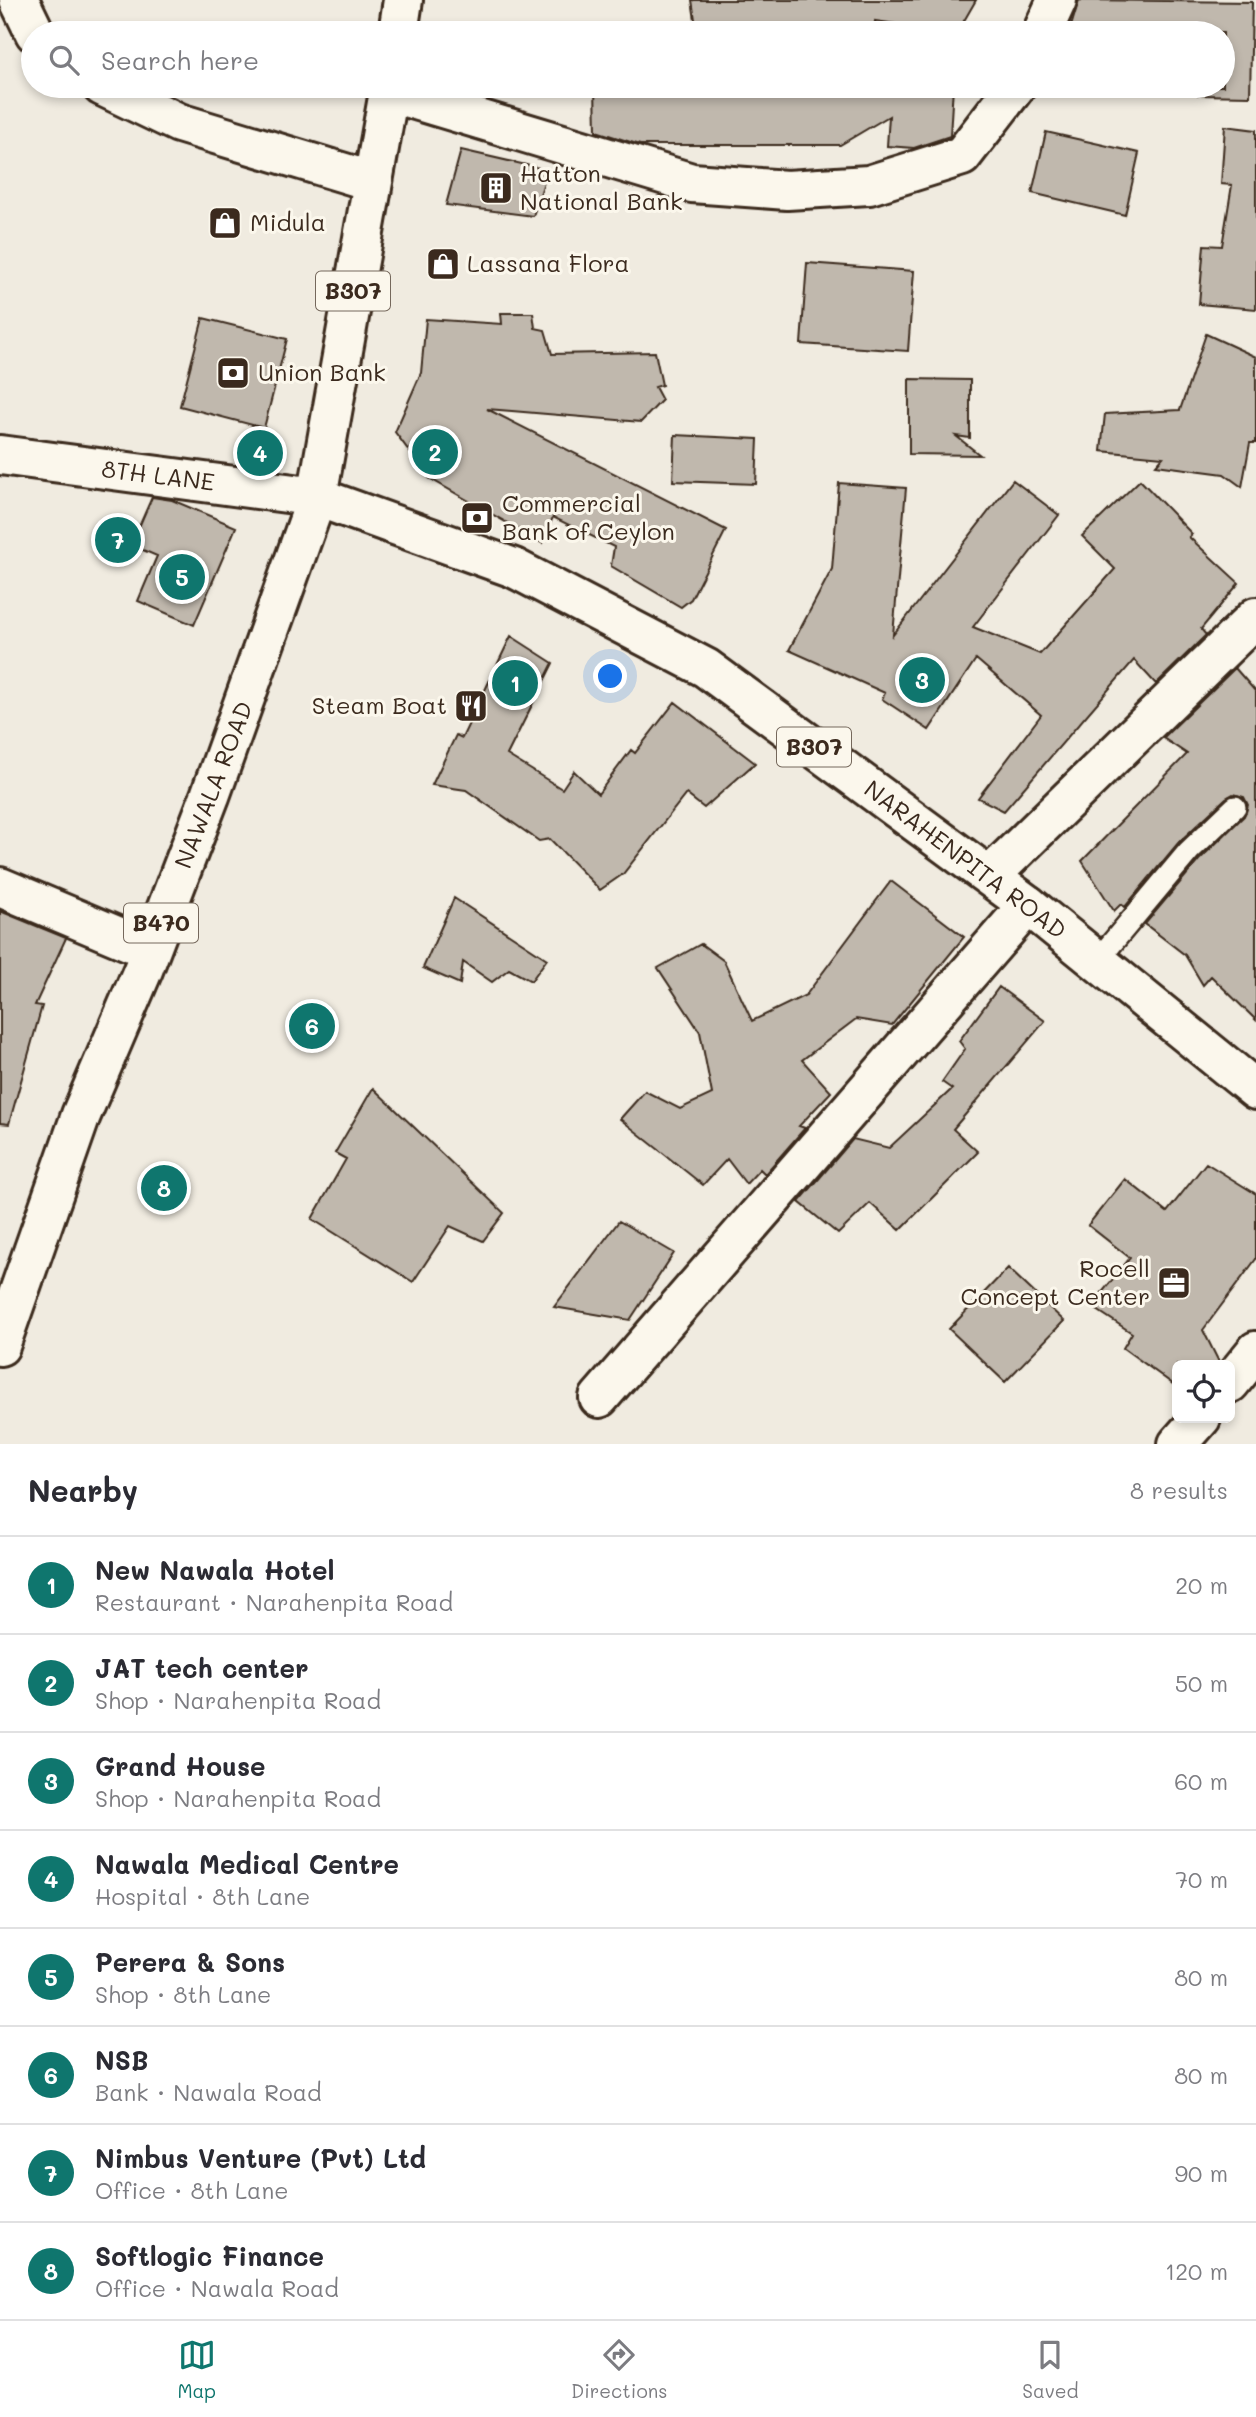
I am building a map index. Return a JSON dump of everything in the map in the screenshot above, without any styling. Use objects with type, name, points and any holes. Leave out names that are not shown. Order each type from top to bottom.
[{"type":"street","points":[[19,0],[29,21]]},
{"type":"street","points":[[400,21],[403,0]]},
{"type":"street","points":[[1047,21],[1057,0]]},
{"type":"street","points":[[127,98],[179,123],[371,181]]},
{"type":"street","name":"B307","points":[[317,497],[387,98]]},
{"type":"street","points":[[418,98],[692,183],[787,190],[869,185],[962,156],[1007,98]]},
{"type":"street","name":"8TH LANE","points":[[0,456],[317,497]]},
{"type":"street","name":"NARAHENPITA ROAD","points":[[317,497],[514,568],[706,668],[1028,905],[1256,1090]]},
{"type":"street","name":"NAWALA ROAD","points":[[0,1346],[8,1301],[150,950],[260,661],[317,497]]},
{"type":"street","points":[[990,876],[1256,617]]},
{"type":"street","points":[[0,887],[150,950]]},
{"type":"street","points":[[599,1398],[1028,905]]},
{"type":"street","points":[[1235,1377],[1256,1352]]},
{"type":"street","points":[[1178,1444],[1197,1423]]},
{"type":"lane","points":[[1097,961],[1189,851],[1235,807]]},
{"type":"building","points":[[692,0],[976,0],[964,21],[695,21]]},
{"type":"building","points":[[1079,0],[1252,2],[1250,96],[1235,96],[1235,21],[1073,21]]},
{"type":"building","points":[[595,98],[952,98],[950,136],[914,148],[887,146],[889,116],[840,145],[640,145],[596,131]]},
{"type":"building","points":[[1225,126],[1256,130],[1256,309],[1199,304],[1204,245],[1222,246],[1232,185],[1221,184]]},
{"type":"building","points":[[1046,132],[1139,153],[1125,215],[1032,193]]},
{"type":"building","name":"Hatton National Bank","points":[[461,150],[548,170],[533,216],[446,205]]},
{"type":"building","points":[[807,263],[914,271],[908,351],[801,344]]},
{"type":"building","points":[[501,313],[533,313],[535,328],[545,330],[552,354],[655,352],[662,385],[655,387],[662,400],[641,422],[487,409],[726,530],[691,599],[681,607],[611,566],[614,547],[553,517],[542,543],[429,478],[395,432],[421,373],[426,319],[502,324]]},
{"type":"building","name":"Union Bank","points":[[203,318],[287,339],[264,428],[180,406]]},
{"type":"building","points":[[1206,334],[1256,357],[1256,443],[1250,443],[1242,487],[1224,474],[1156,465],[1163,457],[1101,451],[1105,414],[1180,410]]},
{"type":"building","points":[[909,379],[970,380],[970,438],[956,436],[980,455],[909,454]]},
{"type":"building","points":[[675,435],[758,439],[756,484],[673,481]]},
{"type":"building","points":[[1013,480],[1059,515],[973,627],[1040,654],[1115,569],[1082,536],[1140,480],[1192,534],[1189,537],[1239,583],[1201,629],[1206,635],[1156,684],[1134,660],[1004,811],[978,798],[1041,715],[976,659],[929,730],[882,699],[885,693],[789,650],[832,569],[839,483],[906,488],[893,635]]},
{"type":"building","points":[[152,497],[172,500],[236,527],[194,625],[138,601],[157,556],[131,545]]},
{"type":"building","points":[[511,636],[553,663],[507,755],[562,789],[574,771],[598,794],[631,750],[635,753],[675,702],[755,763],[704,808],[686,794],[623,874],[600,890],[550,839],[539,841],[466,790],[432,785],[456,735],[462,738]]},
{"type":"building","points":[[1235,668],[1256,692],[1256,1020],[1211,976],[1203,985],[1185,955],[1145,924],[1199,860],[1244,816],[1248,805],[1244,797],[1233,794],[1226,798],[1179,842],[1125,907],[1121,904],[1114,911],[1082,861],[1187,754],[1163,738]]},
{"type":"building","points":[[891,881],[964,937],[892,1025],[856,1019],[802,1060],[831,1092],[799,1126],[805,1128],[765,1174],[760,1169],[746,1184],[727,1159],[703,1185],[620,1119],[645,1091],[680,1109],[712,1094],[700,1032],[658,968],[701,944],[724,961],[752,1021],[806,995]]},
{"type":"building","points":[[454,898],[547,959],[531,981],[509,969],[492,982],[463,962],[460,984],[423,968]]},
{"type":"building","points":[[0,911],[66,938],[35,1005],[42,1006],[9,1124],[0,1123]]},
{"type":"building","points":[[999,987],[1045,1021],[953,1129],[978,1152],[900,1230],[870,1203],[838,1234],[799,1202],[853,1139],[889,1148],[952,1089],[942,1082],[965,1049],[959,1041]]},
{"type":"building","points":[[373,1088],[504,1213],[483,1241],[450,1226],[413,1282],[312,1219],[346,1159],[335,1153]]},
{"type":"building","name":"Rocell Concept Center","points":[[1206,1163],[1256,1194],[1256,1259],[1203,1330],[1218,1360],[1172,1360],[1172,1383],[1123,1348],[1132,1333],[1091,1306],[1130,1258],[1088,1225],[1125,1179],[1167,1212]]},
{"type":"building","points":[[619,1221],[674,1253],[630,1320],[554,1307]]},
{"type":"building","points":[[1008,1268],[1064,1321],[1005,1382],[949,1329]]},
{"type":"place","name":"Hatton National Bank","points":[[496,188]]},
{"type":"place","name":"Midula","points":[[225,223]]},
{"type":"place","name":"Lassana Flora","points":[[443,264]]},
{"type":"place","name":"Union Bank","points":[[233,373]]},
{"type":"place","name":"JAT tech center","points":[[435,452]]},
{"type":"place","name":"Nawala Medical Centre","points":[[260,453]]},
{"type":"place","name":"Commercial Bank of Ceylon","points":[[477,518]]},
{"type":"place","name":"Nimbus Venture (Pvt) Ltd","points":[[118,540]]},
{"type":"place","name":"Perera & Sons","points":[[182,577]]},
{"type":"place","name":"Grand House","points":[[922,680]]},
{"type":"place","name":"New Nawala Hotel","points":[[515,683]]},
{"type":"place","name":"Steam Boat","points":[[471,706]]},
{"type":"place","name":"NSB","points":[[312,1026]]},
{"type":"place","name":"Softlogic Finance","points":[[164,1188]]},
{"type":"place","name":"Rocell Concept Center","points":[[1174,1283]]}]
